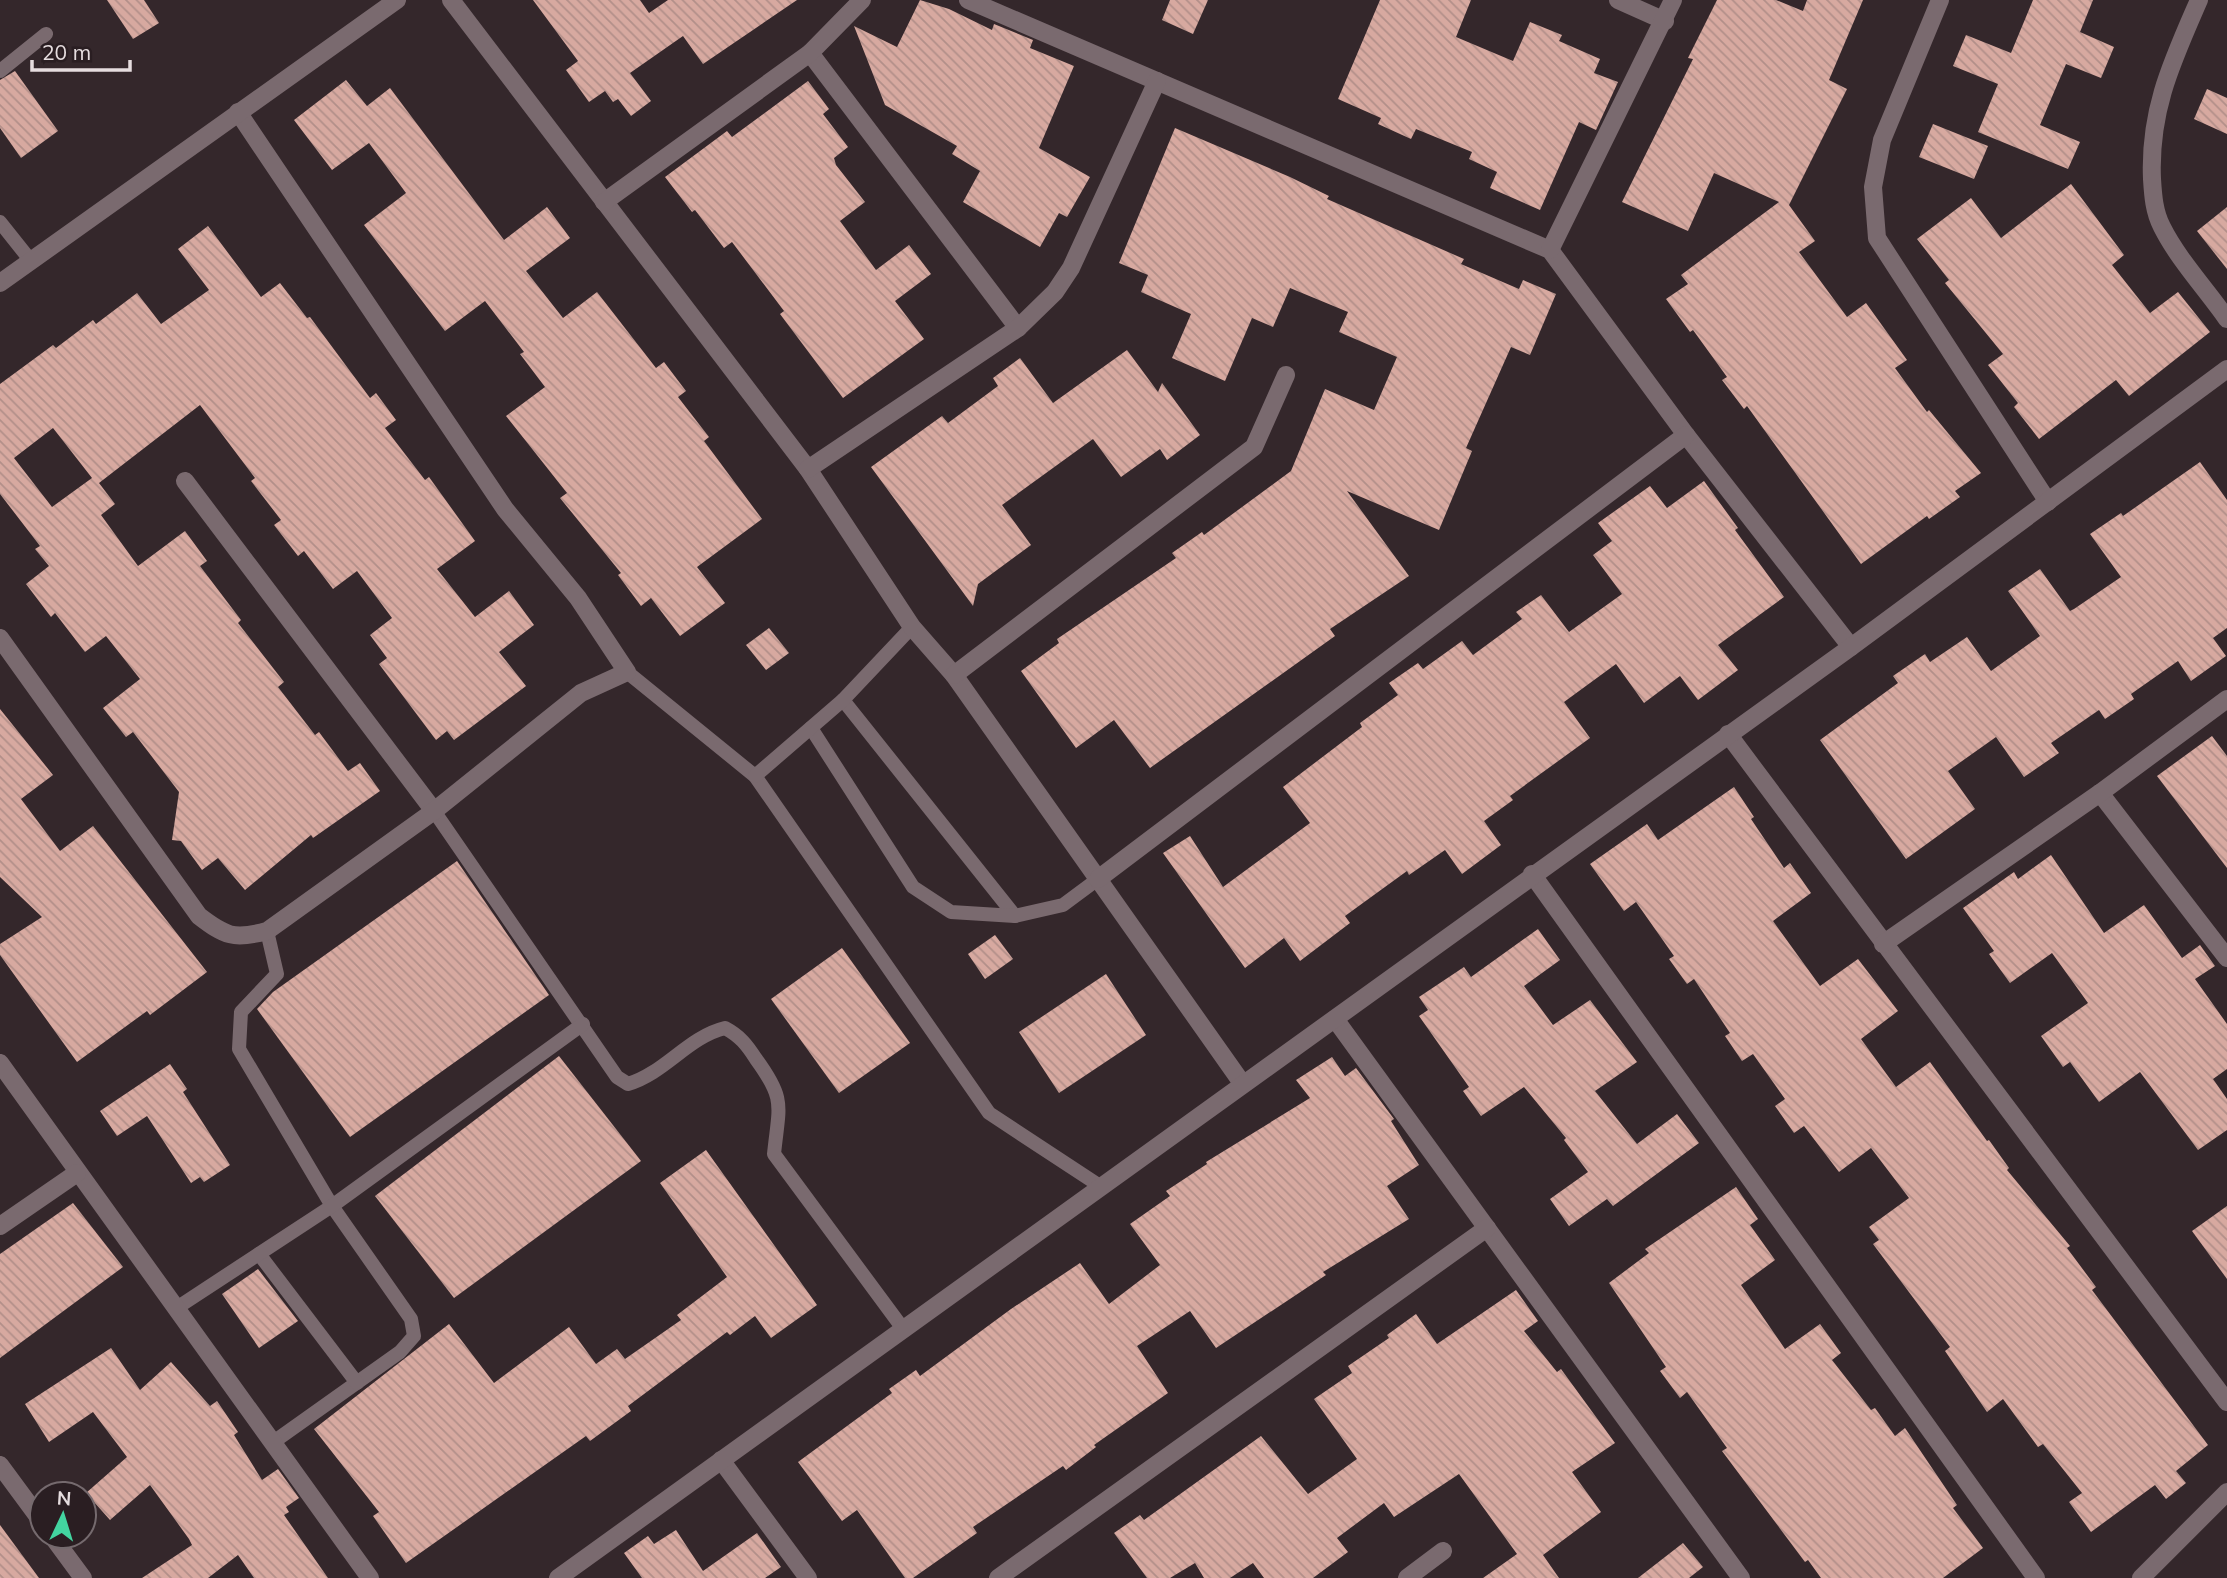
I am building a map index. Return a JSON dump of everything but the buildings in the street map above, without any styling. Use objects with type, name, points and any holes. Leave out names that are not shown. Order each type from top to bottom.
[{"type":"street","points":[[0,283],[397,0]]},
{"type":"street","points":[[450,0],[808,470],[912,627],[954,676],[1242,1083]]},
{"type":"street","points":[[604,202],[810,53],[862,0]]},
{"type":"street","points":[[968,0],[1550,250],[1686,435],[1851,647]]},
{"type":"street","points":[[1618,0],[1665,21]]},
{"type":"street","points":[[1550,250],[1673,0]]},
{"type":"street","points":[[1940,0],[1882,140],[1873,187],[1877,238],[2048,502]]},
{"type":"street","points":[[2199,0],[2168,72],[2154,119],[2151,149],[2153,188],[2161,226],[2227,319]]},
{"type":"street","points":[[810,53],[1018,328]]},
{"type":"street","points":[[808,470],[1018,328],[1055,292],[1071,268],[1157,81]]},
{"type":"street","points":[[0,638],[199,916],[222,933],[244,937],[267,931],[434,811],[581,693],[627,672],[578,598],[505,509],[238,113]]},
{"type":"street","points":[[558,1578],[1242,1083],[1335,1019],[1532,874],[1851,647],[2227,369]]},
{"type":"street","points":[[954,676],[1254,447],[1286,375]]},
{"type":"street","points":[[1098,878],[1686,435]]},
{"type":"street","points":[[185,481],[434,811]]},
{"type":"street","points":[[1883,944],[2100,793],[2227,699]]},
{"type":"street","points":[[1728,734],[2227,1402]]},
{"type":"street","points":[[2100,793],[2227,958]]},
{"type":"street","points":[[1532,874],[2036,1578]]},
{"type":"street","points":[[1335,1019],[1741,1578]]},
{"type":"street","points":[[0,1063],[370,1578]]},
{"type":"street","points":[[0,1226],[77,1173]]},
{"type":"street","points":[[998,1578],[1487,1228]]},
{"type":"street","points":[[721,1460],[808,1578]]},
{"type":"street","points":[[0,1465],[28,1503]]},
{"type":"street","points":[[2141,1578],[2227,1492]]},
{"type":"street","points":[[62,1550],[83,1578]]},
{"type":"street","points":[[1407,1578],[1443,1551]]},
{"type":"lane","points":[[0,71],[46,34]]},
{"type":"lane","points":[[0,222],[31,261]]},
{"type":"lane","points":[[755,776],[843,700],[912,627]]},
{"type":"lane","points":[[627,672],[755,776],[989,1112],[1100,1186]]},
{"type":"lane","points":[[843,700],[1015,916]]},
{"type":"lane","points":[[811,728],[913,887],[951,912],[1015,916],[1062,905],[1098,878]]},
{"type":"lane","points":[[434,811],[617,1077],[628,1084],[643,1080],[710,1031],[725,1028],[740,1035],[777,1088],[779,1105],[774,1154],[904,1330]]},
{"type":"lane","points":[[267,931],[277,974],[241,1012],[239,1049],[332,1206],[411,1319],[414,1335],[400,1352],[272,1443]]},
{"type":"lane","points":[[175,1309],[332,1206],[583,1024]]},
{"type":"lane","points":[[258,1254],[357,1383]]}]
